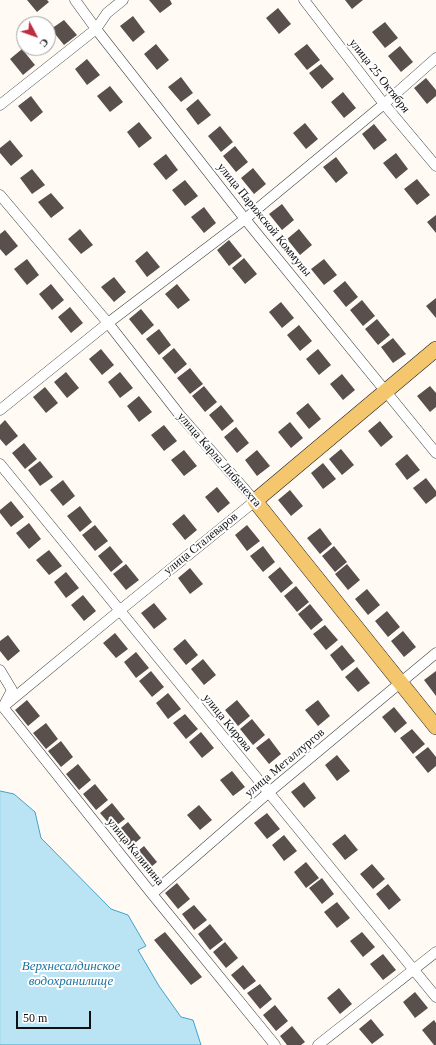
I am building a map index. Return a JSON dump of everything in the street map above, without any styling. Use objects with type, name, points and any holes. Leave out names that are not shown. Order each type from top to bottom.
[{"type":"main road","name":"улица Сталеваров","points":[[255,501],[436,349]]},
{"type":"main road","name":"улица Карла Либкнехта","points":[[255,501],[436,726]]},
{"type":"street","name":"улица Парижской Коммуны","points":[[75,0],[245,219],[436,453]]},
{"type":"street","points":[[0,105],[96,29],[107,13],[122,0]]},
{"type":"street","name":"улица 25 Октября","points":[[304,0],[384,104],[436,166]]},
{"type":"street","points":[[0,410],[108,324],[245,219],[384,104],[436,58]]},
{"type":"street","name":"улица Карла Либкнехта","points":[[0,195],[108,324],[179,414],[255,501]]},
{"type":"street","name":"улица Кирова","points":[[0,464],[436,997]]},
{"type":"street","name":"улица Сталеваров","points":[[3,707],[255,501]]},
{"type":"street","name":"улица Металлургов","points":[[152,894],[268,793],[436,653]]},
{"type":"street","points":[[0,670],[12,690],[3,707]]},
{"type":"street","name":"улица Калинина","points":[[3,707],[275,1045]]},
{"type":"street","points":[[318,1045],[436,952]]},
{"type":"water","name":"Верхнесалдинское водохранилище","points":[[0,791],[14,794],[35,812],[41,838],[111,909],[128,915],[146,946],[138,950],[159,986],[181,1017],[193,1020],[201,1045],[0,1045]]},
{"type":"building","points":[[27,0],[47,0],[49,2],[37,12]]},
{"type":"building","points":[[149,0],[170,0],[172,4],[160,13]]},
{"type":"building","points":[[345,0],[363,0],[352,9]]},
{"type":"building","points":[[278,8],[291,24],[279,34],[266,18]]},
{"type":"building","points":[[133,16],[145,32],[133,42],[120,26]]},
{"type":"building","points":[[64,20],[77,35],[64,45],[56,35],[56,26]]},
{"type":"building","points":[[385,22],[398,38],[385,48],[372,32]]},
{"type":"building","points":[[156,44],[169,60],[157,70],[144,54]]},
{"type":"building","points":[[307,44],[320,60],[307,70],[294,54]]},
{"type":"building","points":[[400,46],[413,62],[401,72],[388,56]]},
{"type":"building","points":[[16,54],[16,56],[28,56],[35,65],[23,75],[10,59]]},
{"type":"building","points":[[87,59],[100,75],[87,85],[75,69]]},
{"type":"building","points":[[321,64],[334,79],[322,89],[309,73]]},
{"type":"building","points":[[181,77],[193,93],[181,102],[168,87]]},
{"type":"building","points":[[426,78],[436,90],[436,96],[427,104],[414,88]]},
{"type":"building","points":[[110,86],[123,102],[110,112],[97,96]]},
{"type":"building","points":[[343,92],[356,108],[344,118],[331,102]]},
{"type":"building","points":[[31,96],[43,112],[31,122],[18,106]]},
{"type":"building","points":[[198,99],[211,115],[198,125],[186,109]]},
{"type":"building","points":[[139,122],[152,138],[139,148],[127,132]]},
{"type":"building","points":[[305,123],[318,139],[306,149],[293,133]]},
{"type":"building","points":[[374,124],[387,140],[374,150],[362,134]]},
{"type":"building","points":[[220,126],[233,142],[221,152],[208,136]]},
{"type":"building","points":[[10,140],[23,156],[11,166],[0,153],[0,148]]},
{"type":"building","points":[[235,146],[248,162],[236,172],[223,156]]},
{"type":"building","points":[[396,153],[408,169],[396,179],[383,163]]},
{"type":"building","points":[[166,154],[178,170],[166,180],[153,164]]},
{"type":"building","points":[[336,157],[348,173],[336,183],[323,167]]},
{"type":"building","points":[[253,168],[266,184],[254,194],[241,178]]},
{"type":"building","points":[[32,169],[45,185],[32,194],[20,178]]},
{"type":"building","points":[[417,179],[430,195],[417,205],[404,189]]},
{"type":"building","points":[[185,180],[198,196],[185,206],[172,190]]},
{"type":"building","points":[[51,193],[64,208],[51,218],[38,202]]},
{"type":"building","points":[[282,204],[294,220],[282,230],[269,214]]},
{"type":"building","points":[[204,207],[216,223],[204,233],[191,217]]},
{"type":"building","points":[[436,215],[436,233],[427,222]]},
{"type":"building","points":[[80,229],[93,245],[81,254],[68,239]]},
{"type":"building","points":[[299,229],[312,245],[300,255],[287,239]]},
{"type":"building","points":[[5,230],[18,246],[6,256],[0,249],[0,234]]},
{"type":"building","points":[[229,240],[242,256],[229,266],[217,250]]},
{"type":"building","points":[[147,251],[160,267],[147,277],[135,261]]},
{"type":"building","points":[[244,258],[257,274],[245,284],[232,268]]},
{"type":"building","points":[[27,259],[39,275],[27,285],[14,269]]},
{"type":"building","points":[[324,259],[337,275],[324,285],[311,269]]},
{"type":"building","points":[[114,277],[126,292],[114,302],[101,287]]},
{"type":"building","points":[[345,281],[358,297],[346,307],[333,291]]},
{"type":"building","points":[[51,284],[64,300],[52,310],[39,294]]},
{"type":"building","points":[[177,284],[190,300],[178,309],[165,294]]},
{"type":"building","points":[[436,298],[436,318],[426,306]]},
{"type":"building","points":[[362,300],[375,316],[363,326],[350,310]]},
{"type":"building","points":[[281,302],[294,318],[282,328],[269,312]]},
{"type":"building","points":[[70,307],[83,323],[71,333],[58,317]]},
{"type":"building","points":[[141,309],[154,325],[142,335],[129,319]]},
{"type":"building","points":[[377,319],[390,335],[378,345],[365,329]]},
{"type":"building","points":[[299,325],[312,341],[300,351],[287,335]]},
{"type":"building","points":[[159,329],[171,345],[159,355],[146,339]]},
{"type":"building","points":[[393,338],[406,354],[393,363],[381,347]]},
{"type":"building","points":[[174,348],[187,364],[175,374],[162,358]]},
{"type":"building","points":[[101,349],[114,365],[102,375],[89,359]]},
{"type":"building","points":[[318,349],[331,365],[319,375],[306,359]]},
{"type":"building","points":[[190,368],[203,384],[190,394],[177,378]]},
{"type":"building","points":[[66,372],[79,388],[67,398],[54,382]]},
{"type":"building","points":[[120,372],[133,388],[120,398],[108,382]]},
{"type":"building","points":[[342,374],[355,390],[343,400],[330,384]]},
{"type":"building","points":[[204,386],[217,402],[205,412],[192,396]]},
{"type":"building","points":[[430,386],[436,393],[436,407],[430,412],[417,396]]},
{"type":"building","points":[[45,387],[58,403],[46,413],[33,397]]},
{"type":"building","points":[[139,396],[152,412],[139,422],[127,406]]},
{"type":"building","points":[[308,403],[321,419],[309,429],[296,413]]},
{"type":"building","points":[[221,405],[234,421],[222,431],[209,415]]},
{"type":"building","points":[[5,420],[18,436],[6,446],[0,439],[0,425]]},
{"type":"building","points":[[380,421],[393,437],[381,447],[368,431]]},
{"type":"building","points":[[290,422],[303,438],[291,448],[278,432]]},
{"type":"building","points":[[164,425],[177,441],[164,451],[151,435]]},
{"type":"building","points":[[236,427],[249,443],[237,453],[224,437]]},
{"type":"building","points":[[24,443],[37,459],[25,469],[12,453]]},
{"type":"building","points":[[341,449],[354,465],[342,475],[329,459]]},
{"type":"building","points":[[184,450],[197,466],[184,476],[171,460]]},
{"type":"building","points":[[257,450],[270,466],[257,476],[245,460]]},
{"type":"building","points":[[407,454],[420,470],[407,480],[395,464]]},
{"type":"building","points":[[40,461],[53,477],[40,486],[28,470]]},
{"type":"building","points":[[323,463],[336,479],[323,489],[311,473]]},
{"type":"building","points":[[426,478],[436,491],[436,496],[426,504],[413,488]]},
{"type":"building","points":[[63,480],[75,496],[63,506],[50,490]]},
{"type":"building","points":[[217,487],[230,503],[218,513],[205,497]]},
{"type":"building","points":[[290,490],[303,506],[291,516],[278,500]]},
{"type":"building","points":[[11,501],[24,517],[11,527],[0,513],[0,510]]},
{"type":"building","points":[[80,506],[92,522],[80,532],[67,516]]},
{"type":"building","points":[[184,514],[197,530],[185,540],[172,524]]},
{"type":"building","points":[[29,523],[41,539],[29,549],[16,533]]},
{"type":"building","points":[[95,525],[108,541],[95,551],[82,535]]},
{"type":"building","points":[[247,525],[260,541],[247,551],[235,535]]},
{"type":"building","points":[[320,528],[332,544],[320,554],[307,538]]},
{"type":"building","points":[[110,546],[123,562],[111,572],[98,556]]},
{"type":"building","points":[[263,546],[275,562],[263,572],[250,556]]},
{"type":"building","points":[[334,546],[347,562],[335,572],[322,556]]},
{"type":"building","points":[[49,550],[62,566],[49,575],[36,560]]},
{"type":"building","points":[[126,564],[139,580],[126,590],[113,574]]},
{"type":"building","points":[[347,564],[360,580],[348,590],[335,574]]},
{"type":"building","points":[[280,567],[293,583],[281,593],[268,577]]},
{"type":"building","points":[[190,568],[203,584],[190,594],[178,578]]},
{"type":"building","points":[[66,572],[79,588],[66,598],[54,582]]},
{"type":"building","points":[[296,586],[309,602],[297,612],[284,596]]},
{"type":"building","points":[[367,589],[380,605],[368,615],[355,599]]},
{"type":"building","points":[[83,595],[96,611],[84,621],[71,605]]},
{"type":"building","points":[[154,603],[167,619],[154,629],[141,613]]},
{"type":"building","points":[[310,604],[323,620],[311,630],[298,614]]},
{"type":"building","points":[[387,611],[400,627],[388,637],[375,621]]},
{"type":"building","points":[[325,625],[338,640],[326,650],[313,634]]},
{"type":"building","points":[[403,631],[416,647],[404,657],[391,641]]},
{"type":"building","points":[[115,633],[128,649],[116,658],[103,643]]},
{"type":"building","points":[[8,635],[20,651],[8,661],[0,651],[0,641]]},
{"type":"building","points":[[185,639],[198,655],[186,665],[173,649]]},
{"type":"building","points":[[342,645],[355,661],[342,671],[330,655]]},
{"type":"building","points":[[136,652],[149,668],[136,678],[124,662]]},
{"type":"building","points":[[203,659],[216,675],[204,685],[191,669]]},
{"type":"building","points":[[357,667],[370,683],[358,692],[345,677]]},
{"type":"building","points":[[151,671],[164,687],[152,697],[139,681]]},
{"type":"building","points":[[436,671],[436,696],[424,680]]},
{"type":"building","points":[[168,693],[181,709],[168,719],[156,703]]},
{"type":"building","points":[[27,700],[40,716],[28,726],[15,710]]},
{"type":"building","points":[[237,700],[250,716],[238,726],[225,710]]},
{"type":"building","points":[[318,700],[330,716],[318,726],[305,710]]},
{"type":"building","points":[[394,707],[407,723],[395,733],[382,717]]},
{"type":"building","points":[[185,714],[198,729],[186,739],[173,723]]},
{"type":"building","points":[[252,719],[265,735],[253,745],[240,729]]},
{"type":"building","points":[[46,723],[58,739],[46,749],[33,733]]},
{"type":"building","points":[[412,729],[425,744],[413,754],[400,738]]},
{"type":"building","points":[[201,732],[214,748],[202,758],[189,742]]},
{"type":"building","points":[[269,738],[281,754],[269,764],[256,748]]},
{"type":"building","points":[[61,741],[73,757],[61,767],[48,751]]},
{"type":"building","points":[[428,747],[436,757],[436,766],[428,773],[415,757]]},
{"type":"building","points":[[337,755],[350,771],[337,781],[325,765]]},
{"type":"building","points":[[78,764],[91,780],[79,790],[66,774]]},
{"type":"building","points":[[232,771],[245,787],[233,796],[220,780]]},
{"type":"building","points":[[304,782],[316,798],[304,808],[291,792]]},
{"type":"building","points":[[95,784],[108,800],[96,810],[83,794]]},
{"type":"building","points":[[112,803],[125,819],[113,828],[100,813]]},
{"type":"building","points":[[199,805],[212,820],[200,830],[187,815]]},
{"type":"building","points":[[267,813],[280,829],[267,839],[254,823]]},
{"type":"building","points":[[128,822],[141,838],[129,848],[116,832]]},
{"type":"building","points":[[345,834],[358,850],[345,860],[332,844]]},
{"type":"building","points":[[284,835],[297,851],[284,861],[272,845]]},
{"type":"building","points":[[144,846],[157,862],[145,872],[132,856]]},
{"type":"building","points":[[306,862],[319,878],[306,888],[294,872]]},
{"type":"building","points":[[372,864],[385,879],[373,889],[360,874]]},
{"type":"building","points":[[322,878],[334,894],[322,904],[309,888]]},
{"type":"building","points":[[177,883],[190,899],[178,909],[165,893]]},
{"type":"building","points":[[388,884],[401,900],[389,910],[376,894]]},
{"type":"building","points":[[337,902],[350,918],[337,928],[324,912]]},
{"type":"building","points":[[194,905],[207,920],[194,930],[182,914]]},
{"type":"building","points":[[210,924],[223,940],[210,950],[198,934]]},
{"type":"building","points":[[165,932],[202,977],[191,985],[154,940]]},
{"type":"building","points":[[362,932],[375,947],[363,957],[350,941]]},
{"type":"building","points":[[225,942],[238,958],[226,968],[213,952]]},
{"type":"building","points":[[383,954],[396,970],[383,980],[370,964]]},
{"type":"building","points":[[243,965],[256,981],[244,990],[231,975]]},
{"type":"building","points":[[260,984],[272,999],[260,1009],[247,993]]},
{"type":"building","points":[[339,988],[352,1004],[340,1014],[327,998]]},
{"type":"building","points":[[415,992],[428,1008],[415,1018],[403,1002]]},
{"type":"building","points":[[275,1005],[288,1021],[276,1031],[263,1015]]},
{"type":"building","points":[[371,1019],[384,1035],[372,1044],[359,1029]]},
{"type":"building","points":[[434,1020],[436,1023],[436,1045],[434,1045],[422,1030]]},
{"type":"building","points":[[292,1026],[305,1042],[301,1045],[287,1045],[280,1036]]}]
